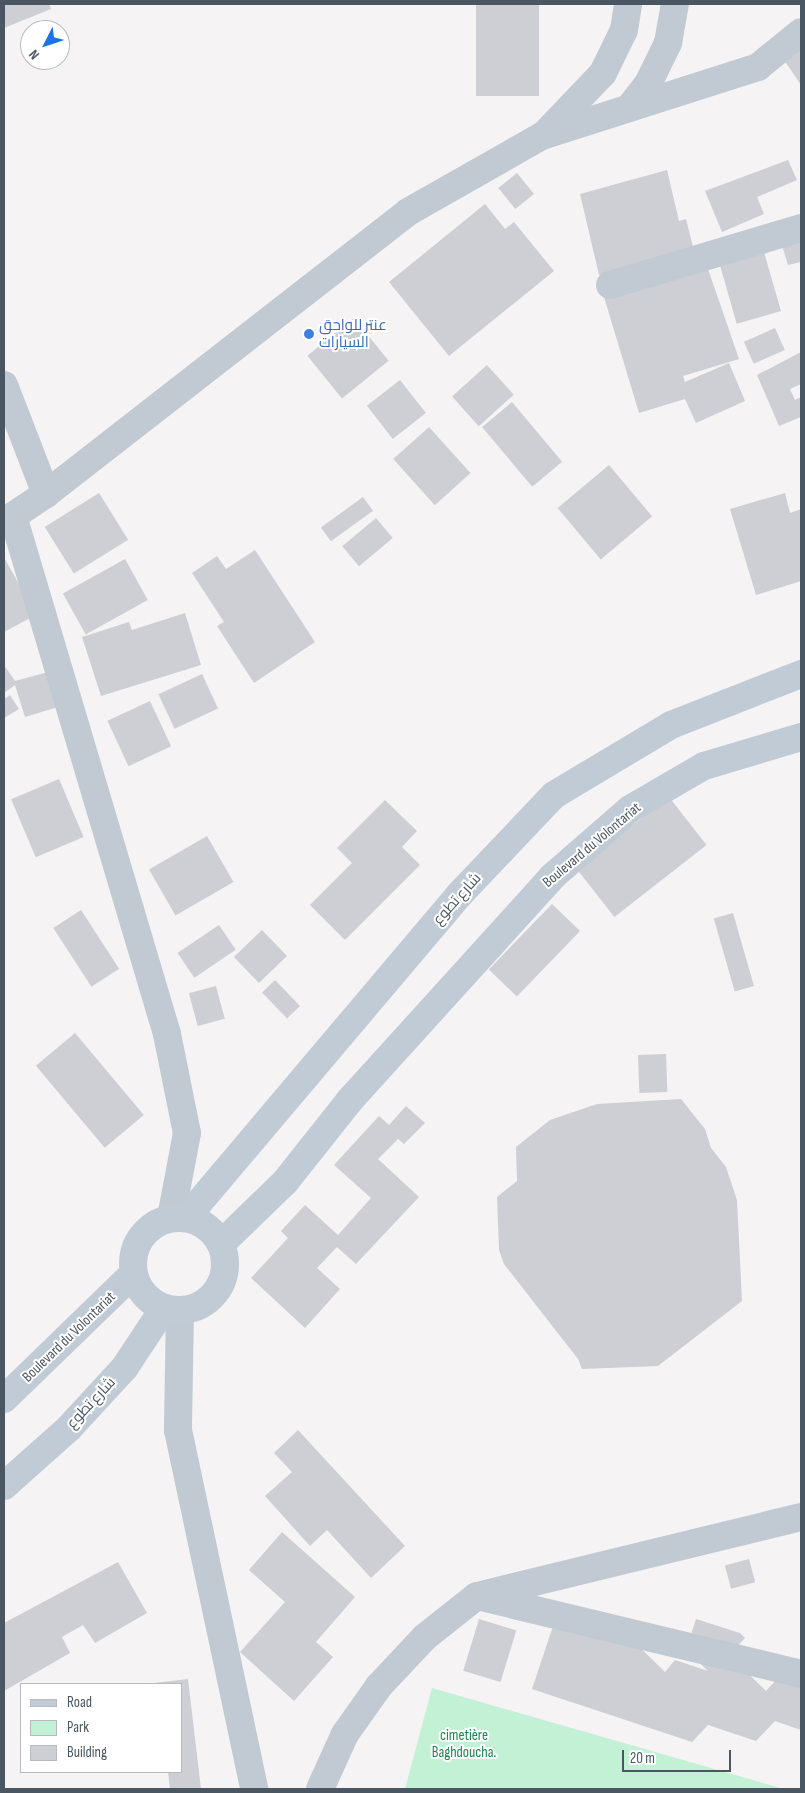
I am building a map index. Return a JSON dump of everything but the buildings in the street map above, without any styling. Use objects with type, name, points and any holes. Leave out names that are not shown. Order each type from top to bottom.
[{"type":"main road","name":"شارع تطوع","points":[[178,1218],[459,895],[554,795],[671,725],[801,674]]},
{"type":"main road","name":"Boulevard du Volontariat","points":[[221,1244],[285,1182],[350,1100],[484,948],[552,876],[630,809],[704,766],[801,737]]},
{"type":"main road","points":[[178,1218],[200,1223],[221,1244],[224,1274],[219,1288],[209,1299],[195,1308],[172,1309],[140,1289],[134,1274],[133,1259],[141,1238],[157,1223],[178,1218]]},
{"type":"main road","name":"Boulevard du Volontariat","points":[[4,1399],[134,1274]]},
{"type":"main road","name":"شارع تطوع","points":[[4,1486],[69,1428],[125,1366],[172,1309]]},
{"type":"street","points":[[542,136],[603,73],[624,30],[628,4]]},
{"type":"street","points":[[629,108],[648,84],[668,43],[676,4]]},
{"type":"street","points":[[178,1218],[187,1133],[166,1034],[8,519],[46,494],[408,212],[542,136],[758,67],[801,32]]},
{"type":"street","points":[[610,285],[801,228]]},
{"type":"street","points":[[4,385],[46,494]]},
{"type":"street","points":[[172,1309],[178,1430],[254,1789]]},
{"type":"street","points":[[320,1789],[345,1734],[379,1686],[425,1637],[477,1596],[801,1516]]},
{"type":"street","points":[[477,1596],[801,1674]]},
{"type":"green space","name":"cimetière Baghdoucha.","points":[[432,1688],[784,1789],[405,1789]]},
{"type":"place","name":"عنتر للواحق السيارات","points":[[309,334]]}]
